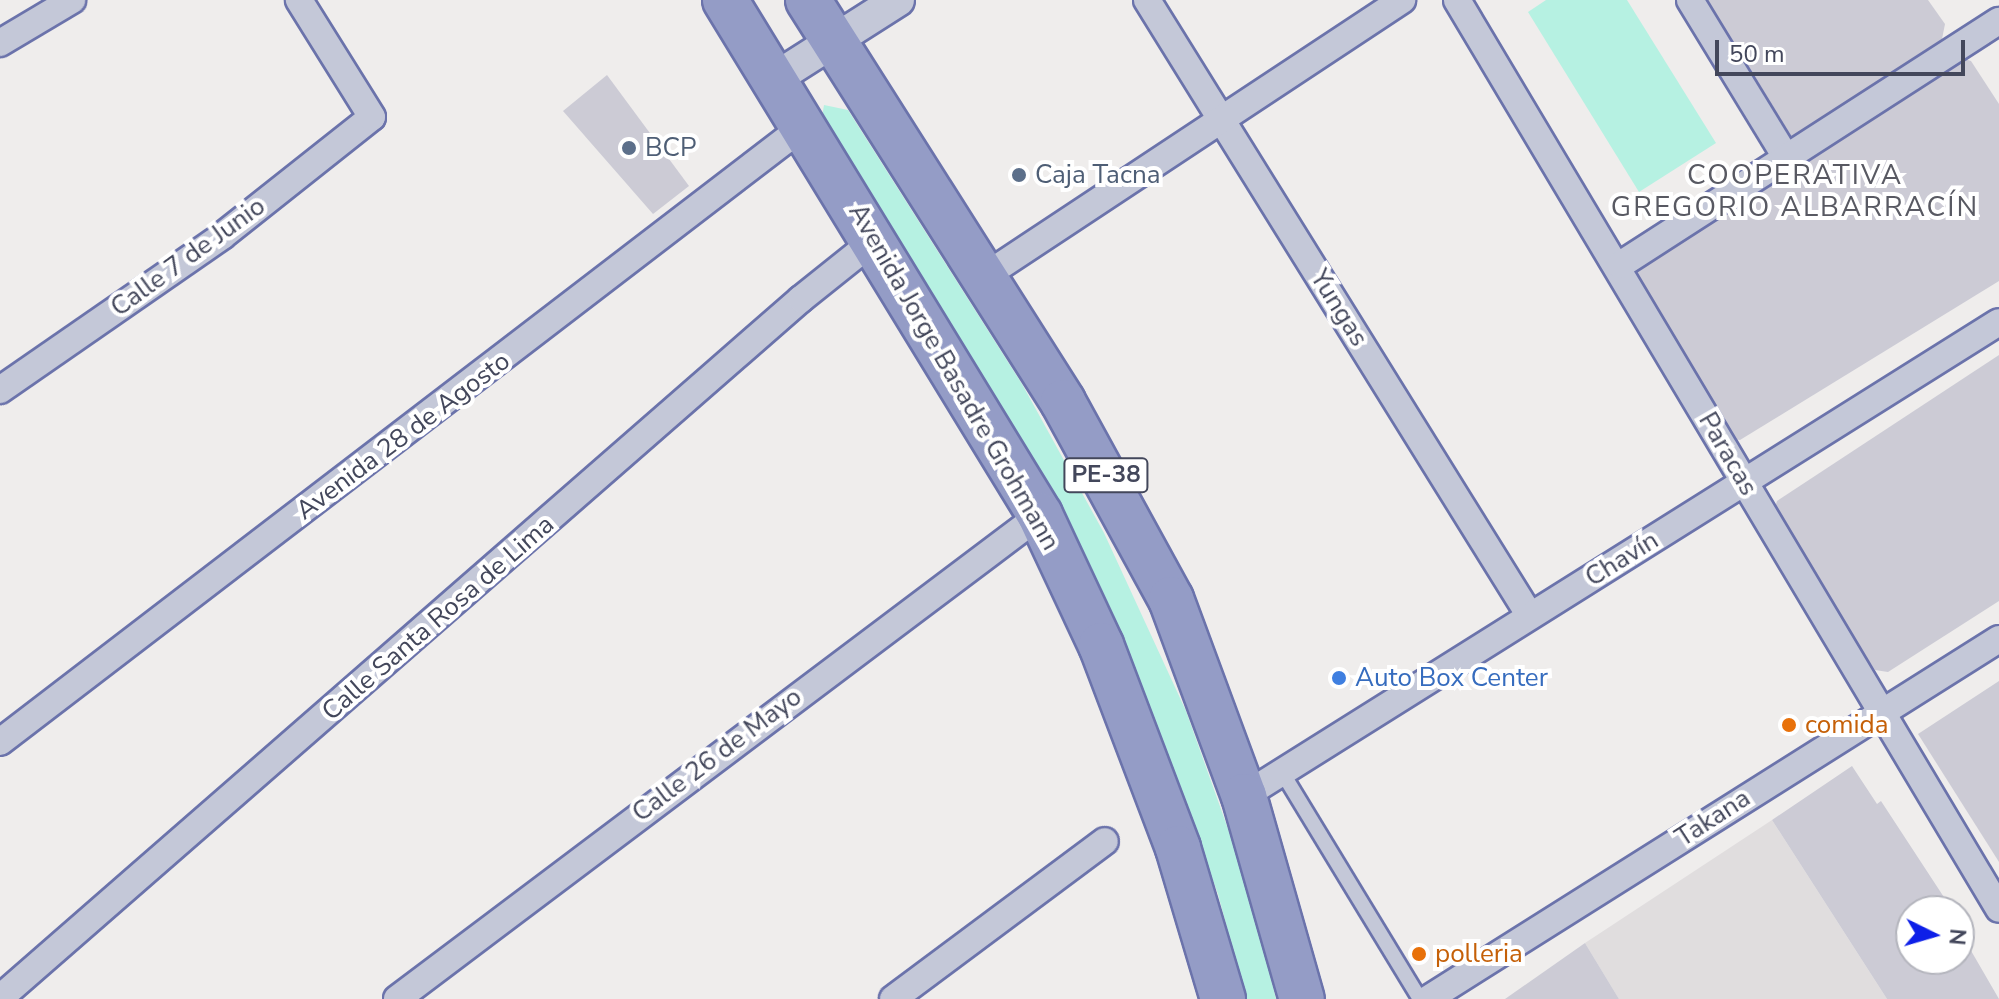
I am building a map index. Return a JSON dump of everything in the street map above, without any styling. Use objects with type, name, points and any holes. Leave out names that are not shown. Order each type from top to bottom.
[{"type":"highway","name":"PE-38","points":[[808,0],[1063,402],[1171,599],[1244,796],[1302,999]]},
{"type":"highway","name":"Avenida Jorge Basadre Grohmann","points":[[738,5],[774,79],[876,239],[1040,515],[1101,645],[1168,821],[1223,999]]},
{"type":"street","points":[[0,43],[72,0]]},
{"type":"street","name":"Calle 7 de Junio","points":[[0,390],[222,236],[372,117],[299,0]]},
{"type":"street","points":[[774,79],[898,0]]},
{"type":"street","name":"Yungas","points":[[1147,0],[1530,616]]},
{"type":"street","points":[[982,278],[1220,117],[1402,0]]},
{"type":"street","name":"Paracas","points":[[1457,0],[1620,265],[1877,713],[1999,909]]},
{"type":"street","points":[[1690,0],[1786,157]]},
{"type":"street","points":[[1620,265],[1995,17]]},
{"type":"street","name":"Avenida 28 de Agosto","points":[[0,742],[804,126]]},
{"type":"street","name":"Calle Santa Rosa de Lima","points":[[0,998],[876,239]]},
{"type":"street","name":"Chavín","points":[[1244,796],[1999,322]]},
{"type":"street","name":"Calle 26 de Mayo","points":[[397,999],[1040,515]]},
{"type":"street","name":"Takana","points":[[1428,999],[1877,713],[1999,639]]},
{"type":"street","points":[[893,999],[1105,841]]},
{"type":"lane","points":[[1282,772],[1420,999]]},
{"type":"shaded area","points":[[1772,820],[1887,999],[1619,999],[1585,943]]},
{"type":"green space","points":[[1546,0],[1627,0],[1716,143],[1639,192],[1528,12]]},
{"type":"green space","points":[[824,105],[848,110],[1022,384],[1104,533],[1186,711],[1248,885],[1276,999],[1246,999],[1218,894],[1158,733],[1075,539],[1030,454],[821,123]]},
{"type":"building","points":[[1689,0],[1928,0],[1945,24],[1942,39],[1790,139],[1776,137]]},
{"type":"building","points":[[1959,57],[1971,61],[1999,104],[1999,281],[1740,440],[1729,438],[1630,276],[1632,265]]},
{"type":"building","name":"BCP","points":[[607,75],[689,186],[653,214],[563,111]]},
{"type":"building","points":[[1999,355],[1999,601],[1888,672],[1875,670],[1773,514],[1777,501]]},
{"type":"building","points":[[1999,681],[1999,862],[1918,734]]},
{"type":"building","points":[[1852,766],[1877,804],[1881,801],[1943,895],[1895,895],[1895,975],[1975,975],[1975,958],[1999,999],[1887,999],[1772,820]]},
{"type":"building","points":[[1585,943],[1619,999],[1505,999]]},
{"type":"place","name":"BCP","points":[[629,148]]},
{"type":"place","name":"Caja Tacna","points":[[1019,175]]},
{"type":"place","name":"Auto Box Center","points":[[1339,678]]},
{"type":"place","name":"comida","points":[[1789,725]]},
{"type":"place","name":"polleria","points":[[1419,954]]},
{"type":"district","name":"COOPERATIVA GREGORIO ALBARRACÍN","points":[[1795,191]]}]
